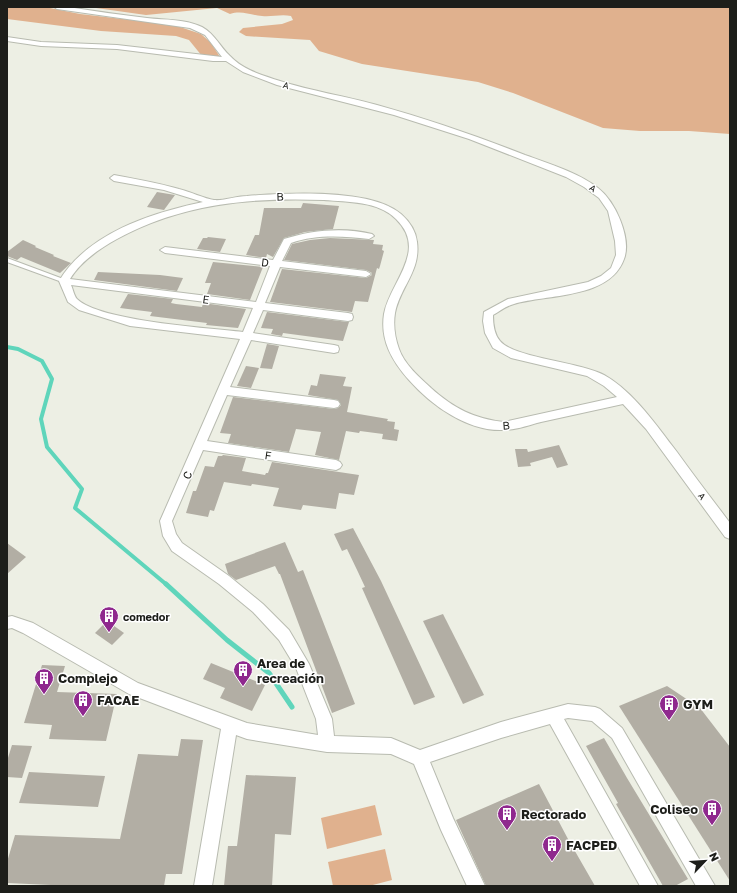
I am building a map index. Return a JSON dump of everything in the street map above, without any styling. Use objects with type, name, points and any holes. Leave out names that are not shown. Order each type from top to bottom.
[{"type":"street","name":"A","points":[[57,7],[81,12],[191,26],[205,32],[228,59],[242,68],[268,79],[372,106],[460,133],[569,175],[586,183],[600,193],[612,207],[618,227],[620,259],[611,273],[597,283],[582,288],[514,300],[497,307],[488,314],[490,333],[498,345],[515,355],[590,373],[608,383],[650,426],[730,533]]},
{"type":"street","points":[[7,39],[41,44],[117,47],[213,59],[228,59]]},
{"type":"street","points":[[114,178],[164,186],[195,196],[213,204]]},
{"type":"street","name":"B","points":[[64,281],[80,260],[115,236],[167,214],[213,204],[265,197],[297,196],[358,200],[382,206],[397,215],[406,225],[411,235],[414,248],[413,263],[392,305],[389,324],[393,350],[415,379],[435,399],[460,415],[487,424],[504,426],[625,399]]},
{"type":"street","name":"C","points":[[327,744],[324,719],[302,664],[284,635],[258,608],[224,580],[177,547],[170,536],[166,521],[224,390],[287,241],[296,238],[339,233],[369,236]]},
{"type":"street","name":"D","points":[[165,250],[366,274]]},
{"type":"street","points":[[64,281],[72,300],[83,308],[130,322],[247,336],[334,349]]},
{"type":"street","name":"E","points":[[64,281],[348,317]]},
{"type":"street","points":[[224,390],[334,404]]},
{"type":"street","name":"F","points":[[200,445],[336,465]]},
{"type":"street","points":[[7,623],[12,622],[28,628],[134,688],[247,730],[327,744],[391,746],[420,758],[501,730],[568,711],[595,714],[617,733],[706,886]]},
{"type":"street","points":[[554,716],[649,886]]},
{"type":"street","points":[[203,886],[230,724]]},
{"type":"street","points":[[420,758],[447,824],[476,886]]},
{"type":"lane","points":[[7,260],[64,281]]},
{"type":"shaded area","points":[[7,7],[45,7],[80,14],[174,25],[201,34],[211,43],[220,57],[202,56],[189,40],[176,36],[101,31],[7,19]]},
{"type":"shaded area","points":[[89,7],[730,7],[730,134],[689,131],[640,131],[603,128],[513,93],[478,82],[362,64],[319,51],[310,40],[246,36],[239,32],[243,28],[282,24],[293,20],[291,16],[262,16],[238,12],[230,14],[217,8],[146,15]]},
{"type":"shaded area","points":[[375,805],[382,835],[327,849],[321,818]]},
{"type":"shaded area","points":[[385,849],[392,880],[369,886],[333,886],[328,862]]},
{"type":"building","points":[[157,192],[175,195],[164,210],[147,207]]},
{"type":"building","points":[[303,203],[339,206],[333,229],[305,232],[284,238],[273,257],[267,254],[266,258],[246,255],[255,235],[259,235],[264,208],[301,208]]},
{"type":"building","points":[[208,237],[226,239],[220,252],[197,249],[203,238]]},
{"type":"building","points":[[330,238],[374,240],[373,244],[383,245],[382,250],[384,251],[379,269],[377,268],[368,302],[355,301],[352,312],[270,302],[282,269],[366,278],[372,275],[372,273],[366,270],[284,260],[292,244]]},
{"type":"building","points":[[23,240],[54,255],[53,256],[71,263],[60,273],[21,257],[17,260],[7,256],[7,252]]},
{"type":"building","points":[[213,262],[263,267],[250,300],[207,294],[211,283],[205,283]]},
{"type":"building","points":[[98,272],[160,275],[183,278],[177,291],[94,280]]},
{"type":"building","points":[[128,294],[173,299],[171,303],[176,304],[202,307],[203,303],[246,309],[238,328],[206,325],[207,323],[150,316],[152,312],[120,308]]},
{"type":"building","points":[[267,312],[349,322],[343,341],[283,333],[282,336],[271,334],[273,329],[261,328]]},
{"type":"building","points":[[267,344],[279,346],[272,369],[260,368]]},
{"type":"building","points":[[246,366],[259,368],[251,388],[237,386]]},
{"type":"building","points":[[320,374],[346,377],[343,386],[352,387],[347,412],[388,419],[387,421],[395,422],[394,429],[399,430],[397,441],[382,439],[383,434],[346,431],[339,460],[315,455],[321,432],[296,429],[289,452],[228,443],[231,434],[220,433],[233,397],[334,409],[338,408],[341,405],[338,400],[308,395],[311,385],[317,386]]},
{"type":"building","points":[[559,445],[568,465],[557,468],[552,457],[530,463],[531,466],[518,467],[515,449],[527,449],[528,452]]},
{"type":"building","points":[[223,455],[246,458],[242,471],[265,475],[268,473],[272,462],[359,475],[354,495],[339,493],[336,509],[303,505],[301,510],[273,506],[279,488],[224,482],[214,511],[210,510],[208,517],[186,513],[193,491],[196,491],[205,466],[214,467],[218,456]]},
{"type":"building","points":[[353,528],[381,581],[435,697],[414,705],[362,588],[365,587],[358,572],[347,549],[342,551],[334,534]]},
{"type":"building","points":[[285,542],[298,572],[303,570],[355,704],[332,713],[280,574],[275,566],[236,580],[228,574],[225,564]]},
{"type":"building","points":[[7,543],[26,557],[7,574]]},
{"type":"building","points":[[443,614],[484,695],[463,704],[423,621]]},
{"type":"building","name":"comedor","points":[[107,621],[124,633],[112,645],[95,633]]},
{"type":"building","name":"Area de recreación","points":[[211,663],[265,685],[252,711],[220,698],[225,688],[203,679]]},
{"type":"building","name":"FACAE","points":[[42,665],[65,666],[57,692],[117,694],[106,741],[49,739],[52,725],[24,723]]},
{"type":"building","points":[[667,686],[700,708],[730,747],[730,881],[619,706]]},
{"type":"building","points":[[604,738],[688,879],[675,886],[663,886],[616,804],[618,803],[586,746]]},
{"type":"building","points":[[181,739],[203,740],[182,874],[166,874],[164,886],[73,886],[7,883],[7,862],[15,835],[120,839],[138,754],[178,756]]},
{"type":"building","points":[[12,745],[32,746],[22,778],[7,777],[7,761]]},
{"type":"building","points":[[29,772],[105,776],[98,807],[19,803]]},
{"type":"building","points":[[246,775],[296,777],[291,835],[275,834],[272,886],[224,886],[228,846],[237,846]]},
{"type":"building","name":"Rectorado","points":[[539,784],[595,886],[486,886],[456,820]]},
{"type":"waterway","points":[[7,347],[18,349],[42,361],[52,379],[41,419],[47,447],[82,489],[75,508],[167,585]]},
{"type":"waterway","points":[[166,584],[227,640],[269,673],[292,707]]},
{"type":"place","name":"comedor","points":[[109,633]]},
{"type":"place","name":"Area de recreación","points":[[243,687]]},
{"type":"place","name":"Complejo","points":[[44,695]]},
{"type":"place","name":"FACAE","points":[[83,717]]},
{"type":"place","name":"GYM","points":[[669,721]]},
{"type":"place","name":"Coliseo","points":[[712,826]]},
{"type":"place","name":"Rectorado","points":[[507,831]]},
{"type":"place","name":"FACPED","points":[[552,862]]}]
